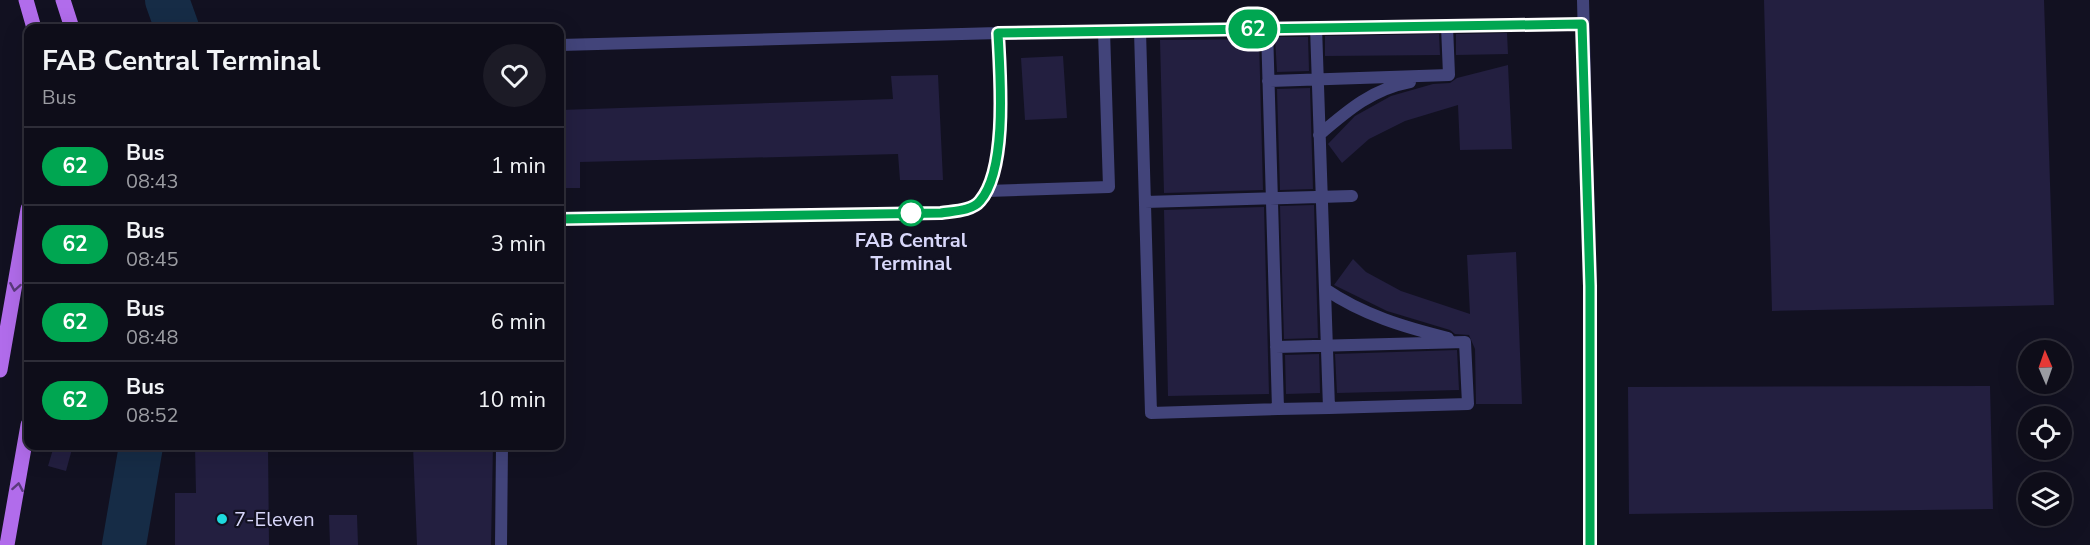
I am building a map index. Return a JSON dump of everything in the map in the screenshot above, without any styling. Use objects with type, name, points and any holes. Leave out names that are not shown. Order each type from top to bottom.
[{"type":"main road","points":[[26,0],[33,24]]},
{"type":"main road","points":[[63,0],[71,24]]},
{"type":"main road","points":[[0,370],[24,232]]},
{"type":"main road","points":[[8,545],[24,449]]},
{"type":"lane","points":[[1583,0],[1590,286],[1590,545]]},
{"type":"lane","points":[[564,45],[998,33],[1582,24]]},
{"type":"lane","points":[[1447,26],[1449,75]]},
{"type":"lane","points":[[1316,27],[1329,408]]},
{"type":"lane","points":[[1267,28],[1278,409]]},
{"type":"lane","points":[[987,191],[1109,187],[1104,31]]},
{"type":"lane","points":[[1140,31],[1151,413],[1468,404],[1465,342]]},
{"type":"lane","points":[[564,219],[941,213],[965,210],[979,203],[993,179],[1001,87],[998,33]]},
{"type":"lane","points":[[1268,81],[1449,75]]},
{"type":"lane","points":[[1319,135],[1356,103],[1394,85],[1449,75]]},
{"type":"lane","points":[[1145,202],[1352,196]]},
{"type":"lane","points":[[1325,289],[1348,305],[1397,325],[1465,342]]},
{"type":"lane","points":[[1276,347],[1465,342]]},
{"type":"lane","points":[[501,545],[502,450]]},
{"type":"building","points":[[1764,0],[2044,0],[2054,305],[1772,311]]},
{"type":"building","points":[[1507,33],[1508,54],[1456,55],[1456,34]]},
{"type":"building","points":[[1439,34],[1440,55],[1325,56],[1325,36]]},
{"type":"building","points":[[1275,37],[1308,37],[1309,71],[1277,72]]},
{"type":"building","points":[[1259,39],[1263,190],[1164,193],[1160,40]]},
{"type":"building","points":[[1063,56],[1067,118],[1025,120],[1021,58]]},
{"type":"building","points":[[1508,65],[1512,149],[1460,150],[1458,105],[1405,121],[1369,139],[1342,163],[1328,144],[1355,116],[1391,96],[1433,84],[1450,83],[1457,78]]},
{"type":"building","points":[[938,75],[943,180],[900,180],[898,154],[580,162],[580,188],[564,188],[564,110],[893,99],[891,76]]},
{"type":"building","points":[[1310,88],[1313,189],[1280,190],[1277,89]]},
{"type":"building","points":[[1314,205],[1318,338],[1284,339],[1280,206]]},
{"type":"building","points":[[1264,207],[1269,394],[1168,396],[1164,210]]},
{"type":"building","points":[[1516,252],[1522,404],[1476,404],[1475,349],[1469,335],[1455,334],[1450,330],[1387,311],[1334,285],[1353,259],[1366,272],[1401,291],[1470,314],[1467,255]]},
{"type":"building","points":[[1457,350],[1459,390],[1337,393],[1335,354]]},
{"type":"building","points":[[1319,354],[1320,393],[1286,394],[1285,355]]},
{"type":"building","points":[[1990,386],[1993,509],[1629,514],[1628,387]]},
{"type":"building","points":[[53,450],[72,450],[66,471],[48,466]]},
{"type":"building","name":"7-Eleven","points":[[195,450],[268,450],[269,545],[175,545],[175,493],[196,493]]},
{"type":"building","points":[[413,450],[493,450],[491,545],[417,545]]},
{"type":"building","points":[[329,515],[357,515],[358,545],[330,545]]},
{"type":"waterway","points":[[167,0],[176,24]]},
{"type":"waterway","points":[[124,545],[140,450]]},
{"type":"bus line","name":"62","points":[[564,219],[941,213],[965,210],[979,203],[993,179],[1001,87],[998,33],[1582,24],[1590,286],[1590,545]]},
{"type":"place","name":"FAB Central Terminal","points":[[911,213]]},
{"type":"place","name":"7-Eleven","points":[[222,519]]}]
